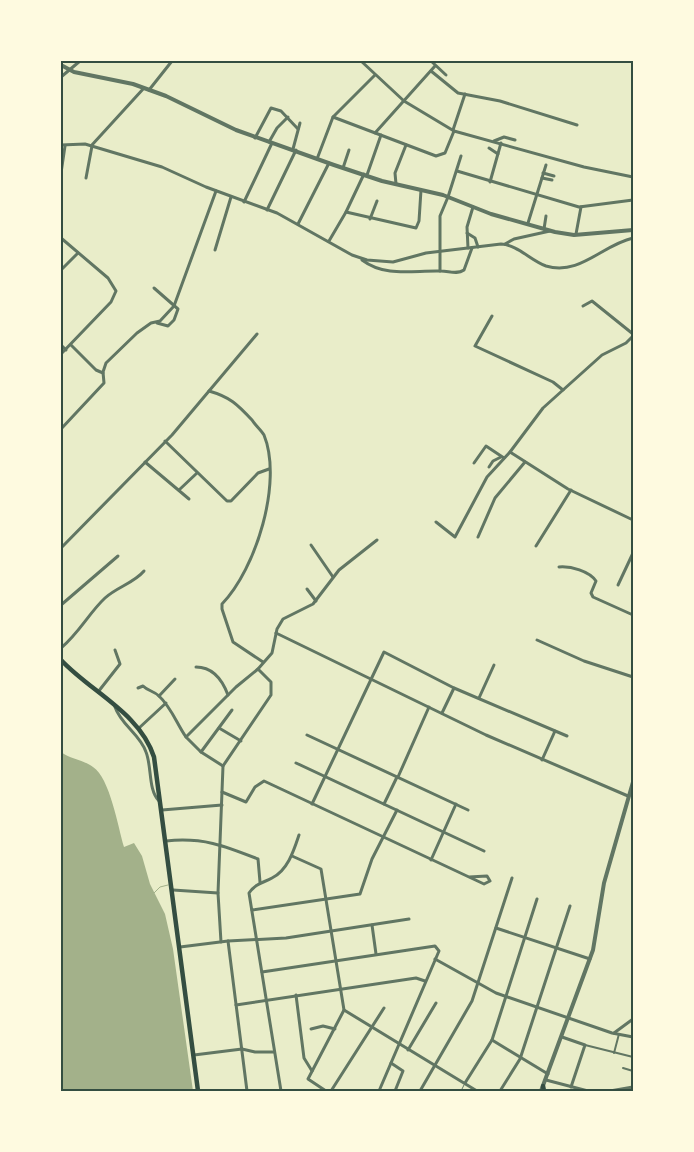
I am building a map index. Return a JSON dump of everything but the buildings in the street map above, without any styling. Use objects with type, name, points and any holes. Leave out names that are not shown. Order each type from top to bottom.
[{"type":"main road","points":[[61,660],[139,728],[154,757],[198,1091]]},
{"type":"street","points":[[61,77],[80,61]]},
{"type":"street","points":[[86,178],[92,146],[172,61]]},
{"type":"street","points":[[361,61],[404,101],[453,131],[584,167],[633,178]]},
{"type":"street","points":[[430,61],[446,75]]},
{"type":"street","points":[[61,64],[69,70],[147,89],[255,138],[294,150],[329,164],[448,197],[550,231],[576,234],[633,230]]},
{"type":"street","points":[[375,133],[435,66]]},
{"type":"street","points":[[431,71],[453,90],[500,101],[577,125]]},
{"type":"street","points":[[317,159],[333,118],[374,75]]},
{"type":"street","points":[[333,118],[436,156],[443,155],[465,94]]},
{"type":"street","points":[[255,138],[271,108],[288,117],[298,129]]},
{"type":"street","points":[[244,202],[277,128],[288,117]]},
{"type":"street","points":[[267,210],[294,150],[300,123]]},
{"type":"street","points":[[502,138],[504,134]]},
{"type":"street","points":[[328,241],[346,212],[365,175],[380,135]]},
{"type":"street","points":[[493,141],[502,138],[515,140]]},
{"type":"street","points":[[61,173],[63,146],[79,144],[92,146],[162,167],[216,191],[267,210],[298,224],[361,258],[372,266],[394,272],[461,272],[472,248]]},
{"type":"street","points":[[396,184],[395,173],[406,144]]},
{"type":"street","points":[[490,182],[501,144]]},
{"type":"street","points":[[489,148],[498,154]]},
{"type":"street","points":[[343,168],[349,150]]},
{"type":"street","points":[[440,271],[440,216],[461,156]]},
{"type":"street","points":[[298,224],[329,164]]},
{"type":"street","points":[[528,223],[546,165]]},
{"type":"street","points":[[457,171],[581,207],[633,200]]},
{"type":"street","points":[[542,178],[553,178],[543,173]]},
{"type":"street","points":[[346,212],[411,228],[417,227],[421,189]]},
{"type":"street","points":[[61,429],[104,383],[103,373],[106,363],[146,327],[156,323],[174,306],[216,191]]},
{"type":"street","points":[[215,250],[231,197]]},
{"type":"street","points":[[370,219],[377,201]]},
{"type":"street","points":[[61,203],[61,212]]},
{"type":"street","points":[[468,248],[467,233],[474,207]]},
{"type":"street","points":[[576,234],[581,207]]},
{"type":"street","points":[[544,229],[546,216]]},
{"type":"street","points":[[361,258],[392,262],[439,251],[505,244],[514,239],[550,231]]},
{"type":"street","points":[[467,233],[475,238],[478,247]]},
{"type":"street","points":[[61,238],[113,284],[116,291],[114,298],[61,354]]},
{"type":"street","points":[[505,244],[546,266],[571,268],[614,244],[633,238]]},
{"type":"street","points":[[61,270],[78,253]]},
{"type":"street","points":[[154,288],[178,309],[177,314],[168,326],[156,323]]},
{"type":"street","points":[[489,467],[493,461],[510,452],[540,412],[563,390],[602,355],[626,343],[633,335],[592,301],[583,306]]},
{"type":"street","points":[[492,316],[475,346],[553,382],[563,390]]},
{"type":"street","points":[[61,548],[165,441],[257,334]]},
{"type":"street","points":[[61,345],[66,350]]},
{"type":"street","points":[[71,345],[96,370],[103,373]]},
{"type":"street","points":[[208,391],[236,402],[263,434],[270,488],[252,556],[231,595],[222,604],[233,642],[263,662]]},
{"type":"street","points":[[165,441],[226,501],[230,501],[258,473],[269,469]]},
{"type":"street","points":[[474,463],[486,446],[503,457]]},
{"type":"street","points":[[510,452],[571,490],[633,520]]},
{"type":"street","points":[[436,522],[455,537],[479,488],[503,457]]},
{"type":"street","points":[[145,462],[189,499]]},
{"type":"street","points":[[478,537],[495,498],[525,462]]},
{"type":"street","points":[[180,490],[197,473]]},
{"type":"street","points":[[536,546],[571,490]]},
{"type":"street","points":[[186,737],[228,695],[258,669],[272,653],[276,633],[283,619],[316,601],[333,577],[377,540]]},
{"type":"street","points":[[311,544],[333,577]]},
{"type":"street","points":[[618,585],[633,553]]},
{"type":"street","points":[[61,605],[118,556]]},
{"type":"street","points":[[559,567],[575,568],[594,578],[596,581],[591,593],[593,596],[633,615]]},
{"type":"street","points":[[61,648],[77,634],[107,596],[144,571]]},
{"type":"street","points":[[307,589],[316,601]]},
{"type":"street","points":[[276,633],[542,760],[628,796]]},
{"type":"street","points":[[537,640],[584,661],[633,677]]},
{"type":"street","points":[[97,693],[120,664],[116,650]]},
{"type":"street","points":[[312,804],[384,652],[454,688],[567,736]]},
{"type":"street","points":[[479,698],[494,665]]},
{"type":"street","points":[[196,667],[210,669],[222,682],[228,695]]},
{"type":"street","points":[[221,942],[218,893],[223,766],[272,692],[269,680],[258,669]]},
{"type":"street","points":[[160,696],[175,679]]},
{"type":"street","points":[[138,688],[143,686],[150,693],[160,696],[186,737],[201,752],[223,766]]},
{"type":"street","points":[[442,713],[454,688]]},
{"type":"street","points":[[139,728],[166,703]]},
{"type":"street","points":[[115,707],[119,717],[138,736],[146,751],[153,793],[161,803]]},
{"type":"street","points":[[384,804],[429,707]]},
{"type":"street","points":[[201,752],[232,710]]},
{"type":"street","points":[[219,728],[241,741]]},
{"type":"street","points":[[542,760],[554,731]]},
{"type":"street","points":[[307,735],[468,810]]},
{"type":"street","points":[[296,762],[484,851]]},
{"type":"street","points":[[222,792],[246,802],[254,787],[264,781],[485,885],[490,881],[487,876],[469,877]]},
{"type":"street","points":[[543,1089],[590,959],[597,935],[604,883],[632,786]]},
{"type":"street","points":[[431,860],[456,804]]},
{"type":"street","points":[[162,810],[222,805]]},
{"type":"street","points":[[252,910],[360,893],[372,859],[397,810]]},
{"type":"street","points":[[281,1091],[249,893],[260,882],[273,877],[292,856],[299,835]]},
{"type":"street","points":[[166,841],[188,839],[221,844],[258,859],[260,882]]},
{"type":"street","points":[[292,856],[321,869],[344,1010],[308,1079],[326,1091]]},
{"type":"street","points":[[420,1091],[466,1014],[512,878]]},
{"type":"street","points":[[173,890],[218,893]]},
{"type":"street","points":[[465,1083],[492,1040],[537,899]]},
{"type":"street","points":[[500,1091],[520,1060],[570,906]]},
{"type":"street","points":[[180,947],[228,941],[257,941],[331,932],[409,919]]},
{"type":"street","points":[[372,925],[376,954]]},
{"type":"street","points":[[496,928],[590,959]]},
{"type":"street","points":[[228,941],[247,1091]]},
{"type":"street","points":[[262,972],[435,946],[438,951],[435,959],[378,1091]]},
{"type":"street","points":[[435,959],[505,996],[614,1033],[633,1037]]},
{"type":"street","points":[[236,1005],[416,978],[425,981]]},
{"type":"street","points":[[296,995],[304,1058],[312,1071]]},
{"type":"street","points":[[408,1050],[436,1003]]},
{"type":"street","points":[[332,1091],[384,1008]]},
{"type":"street","points":[[344,1010],[477,1091]]},
{"type":"street","points":[[614,1033],[633,1019]]},
{"type":"street","points":[[311,1029],[323,1026],[335,1029]]},
{"type":"street","points":[[614,1053],[619,1034]]},
{"type":"street","points":[[562,1037],[598,1050],[633,1057]]},
{"type":"street","points":[[492,1040],[520,1060],[548,1074]]},
{"type":"street","points":[[571,1087],[585,1045]]},
{"type":"street","points":[[194,1055],[242,1049],[274,1052]]},
{"type":"street","points":[[391,1063],[403,1071],[394,1091]]},
{"type":"street","points":[[623,1068],[633,1071]]},
{"type":"street","points":[[546,1080],[588,1091]]},
{"type":"street","points":[[610,1091],[633,1087]]},
{"type":"lane","points":[[461,1091],[465,1083]]},
{"type":"shaded area","points":[[61,752],[93,767],[99,773],[109,792],[124,847],[134,843],[142,856],[150,884],[165,914],[173,949],[193,1091],[61,1091]]},
{"type":"waterway","points":[[154,893],[160,887],[168,885]]}]
